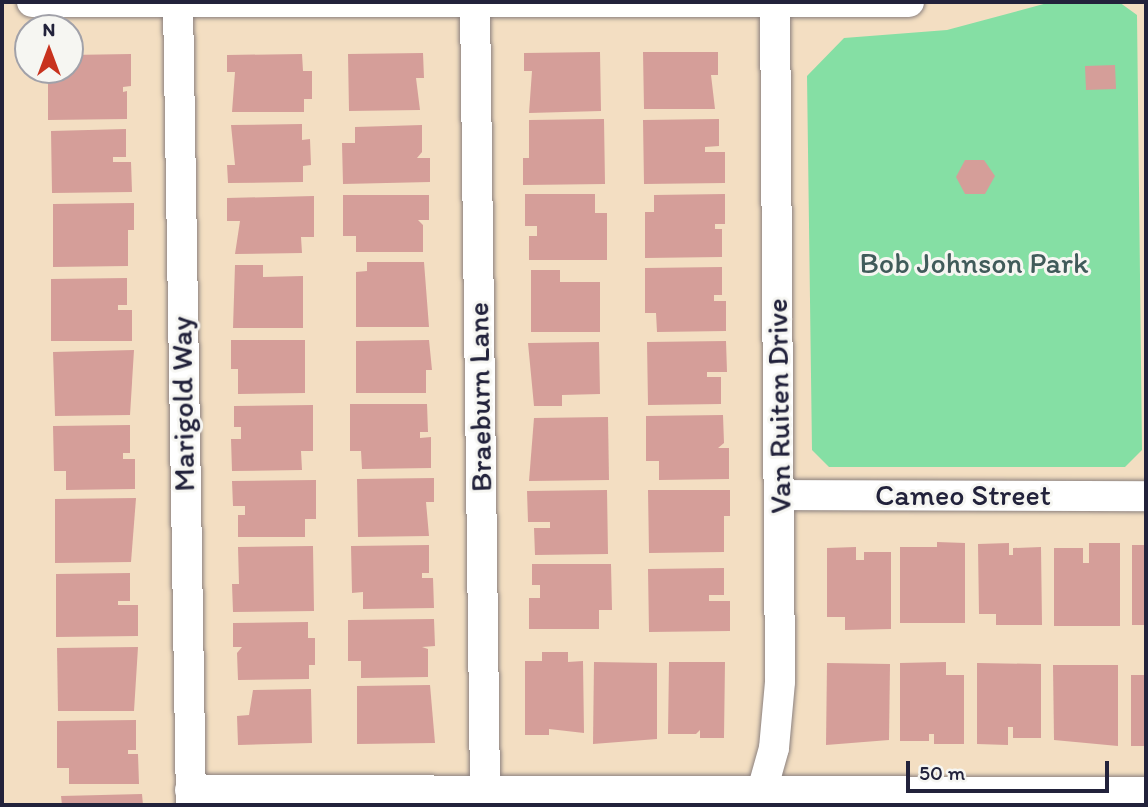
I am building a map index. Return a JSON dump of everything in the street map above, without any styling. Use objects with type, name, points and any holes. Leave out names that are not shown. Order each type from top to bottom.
[{"type":"street","points":[[32,2],[909,2]]},
{"type":"street","name":"Marigold Way","points":[[178,3],[190,797]]},
{"type":"street","name":"Braeburn Lane","points":[[475,3],[485,791]]},
{"type":"street","name":"Van Ruiten Drive","points":[[760,798],[774,748],[780,682],[775,4]]},
{"type":"street","name":"Cameo Street","points":[[780,495],[1146,496]]},
{"type":"street","points":[[190,797],[485,791],[760,798],[1146,792]]},
{"type":"green space","name":"Bob Johnson Park","points":[[1051,2],[1119,2],[1137,15],[1142,450],[1125,467],[829,467],[812,450],[807,76],[844,38],[947,30]]},
{"type":"building","points":[[600,52],[601,111],[529,113],[532,71],[524,71],[524,53]]},
{"type":"building","points":[[643,52],[718,52],[718,75],[711,75],[715,109],[644,109]]},
{"type":"building","points":[[423,53],[424,78],[416,78],[420,110],[349,111],[348,54]]},
{"type":"building","points":[[131,54],[131,86],[123,87],[123,92],[127,91],[127,119],[48,120],[48,84],[84,84],[84,55]]},
{"type":"building","points":[[302,54],[303,71],[312,71],[312,99],[304,99],[304,112],[232,112],[235,72],[227,72],[227,55]]},
{"type":"building","points":[[1115,65],[1116,89],[1086,90],[1085,66]]},
{"type":"building","points":[[604,119],[605,184],[523,185],[523,158],[529,158],[529,120]]},
{"type":"building","points":[[719,119],[719,146],[705,147],[705,152],[725,152],[725,183],[644,184],[643,120]]},
{"type":"building","points":[[302,124],[302,140],[310,139],[311,165],[303,166],[303,182],[228,183],[227,165],[235,165],[231,125]]},
{"type":"building","points":[[422,125],[422,152],[417,158],[430,158],[430,182],[343,184],[342,143],[355,143],[355,127]]},
{"type":"building","points":[[126,129],[126,157],[113,157],[113,162],[131,162],[132,192],[52,193],[51,131]]},
{"type":"building","points":[[965,160],[984,160],[995,176],[985,194],[965,194],[956,177]]},
{"type":"building","points":[[525,194],[595,194],[595,213],[607,213],[607,260],[529,260],[529,236],[537,236],[537,226],[525,226]]},
{"type":"building","points":[[725,194],[725,224],[715,224],[715,229],[722,229],[722,257],[645,258],[645,212],[654,212],[654,195]]},
{"type":"building","points":[[343,195],[429,195],[429,220],[418,220],[423,225],[423,252],[356,252],[356,236],[343,236]]},
{"type":"building","points":[[314,196],[314,237],[301,237],[302,253],[235,254],[240,221],[227,221],[227,198]]},
{"type":"building","points":[[134,203],[134,230],[128,230],[128,266],[53,267],[53,204]]},
{"type":"building","points":[[367,262],[424,262],[429,327],[356,327],[356,272],[367,271]]},
{"type":"building","points":[[235,265],[263,265],[263,277],[303,276],[303,328],[233,328]]},
{"type":"building","points":[[722,267],[722,295],[714,295],[714,301],[726,301],[726,331],[657,332],[656,313],[645,313],[645,268]]},
{"type":"building","points":[[531,270],[560,270],[560,282],[600,282],[600,332],[531,332]]},
{"type":"building","points":[[127,278],[127,305],[118,305],[118,310],[132,310],[132,341],[51,341],[51,279]]},
{"type":"building","points":[[231,340],[305,340],[305,393],[238,394],[238,369],[231,369]]},
{"type":"building","points":[[429,340],[432,370],[426,370],[426,393],[356,393],[356,341]]},
{"type":"building","points":[[726,341],[727,372],[707,372],[707,377],[721,377],[721,404],[648,405],[647,342]]},
{"type":"building","points":[[599,342],[600,394],[562,395],[562,406],[534,406],[528,343]]},
{"type":"building","points":[[134,350],[130,415],[55,416],[53,352]]},
{"type":"building","points":[[350,404],[427,404],[428,432],[420,432],[420,438],[431,437],[431,468],[362,469],[361,451],[350,451]]},
{"type":"building","points":[[313,405],[313,451],[301,451],[302,470],[232,471],[231,439],[241,439],[241,427],[234,427],[234,406]]},
{"type":"building","points":[[723,415],[724,443],[718,448],[729,448],[729,479],[659,480],[659,461],[646,461],[646,416]]},
{"type":"building","points":[[608,417],[609,480],[529,481],[534,418]]},
{"type":"building","points":[[130,425],[130,453],[123,453],[123,459],[135,459],[135,489],[66,490],[66,471],[54,471],[53,426]]},
{"type":"building","points":[[434,478],[434,502],[426,502],[429,536],[358,537],[357,479]]},
{"type":"building","points":[[316,480],[316,519],[305,519],[305,537],[238,537],[238,515],[245,515],[245,506],[233,506],[232,481]]},
{"type":"building","points":[[607,490],[608,554],[535,555],[534,528],[550,528],[550,522],[528,522],[527,491]]},
{"type":"building","points":[[648,490],[730,490],[730,516],[724,516],[724,552],[649,553]]},
{"type":"building","points":[[136,498],[131,562],[55,563],[55,499]]},
{"type":"building","points":[[937,542],[965,543],[965,623],[900,623],[900,547],[937,547]]},
{"type":"building","points":[[1009,543],[1009,555],[1013,555],[1013,548],[1041,547],[1042,625],[996,625],[996,614],[979,614],[978,544]]},
{"type":"building","points":[[1089,543],[1120,543],[1120,626],[1054,626],[1054,548],[1083,548],[1083,563],[1089,563]]},
{"type":"building","points":[[429,545],[429,573],[422,573],[422,578],[433,578],[434,608],[363,609],[363,592],[352,593],[351,546]]},
{"type":"building","points":[[1132,545],[1146,545],[1146,625],[1132,625]]},
{"type":"building","points":[[313,546],[314,611],[233,612],[232,584],[239,584],[238,547]]},
{"type":"building","points":[[856,547],[856,560],[864,560],[864,552],[891,552],[891,629],[845,630],[845,617],[827,617],[827,548]]},
{"type":"building","points":[[532,564],[611,564],[612,610],[599,610],[599,629],[529,629],[529,598],[540,598],[540,585],[532,585]]},
{"type":"building","points":[[724,568],[724,595],[709,595],[709,601],[730,601],[730,631],[649,632],[648,569]]},
{"type":"building","points":[[130,573],[130,601],[118,601],[118,605],[138,605],[138,636],[56,637],[56,574]]},
{"type":"building","points":[[434,619],[435,646],[422,647],[428,649],[428,677],[361,678],[361,661],[348,661],[348,620]]},
{"type":"building","points":[[308,622],[308,638],[315,638],[315,665],[309,665],[309,679],[238,680],[237,653],[242,647],[233,647],[233,623]]},
{"type":"building","points":[[138,647],[134,711],[58,711],[57,648]]},
{"type":"building","points":[[542,652],[568,652],[568,662],[583,661],[584,733],[549,729],[549,735],[525,735],[525,661],[542,661]]},
{"type":"building","points":[[594,662],[657,663],[657,739],[593,744]]},
{"type":"building","points":[[669,662],[725,662],[724,738],[700,738],[700,730],[696,734],[668,734]]},
{"type":"building","points":[[946,662],[946,675],[964,675],[964,744],[934,744],[934,734],[929,734],[929,741],[900,741],[900,663]]},
{"type":"building","points":[[827,663],[890,664],[889,740],[826,745]]},
{"type":"building","points":[[977,663],[1041,664],[1041,738],[1013,738],[1013,727],[1008,727],[1008,745],[977,744]]},
{"type":"building","points":[[1053,665],[1118,665],[1118,746],[1054,740]]},
{"type":"building","points":[[1131,675],[1146,675],[1146,746],[1131,746]]},
{"type":"building","points":[[430,685],[435,743],[357,744],[357,686]]},
{"type":"building","points":[[311,689],[312,743],[238,745],[237,716],[249,715],[253,690]]},
{"type":"building","points":[[136,720],[136,750],[128,750],[128,754],[138,754],[139,784],[69,784],[69,768],[57,768],[57,721]]},
{"type":"building","points":[[142,794],[143,805],[62,805],[61,796]]}]
